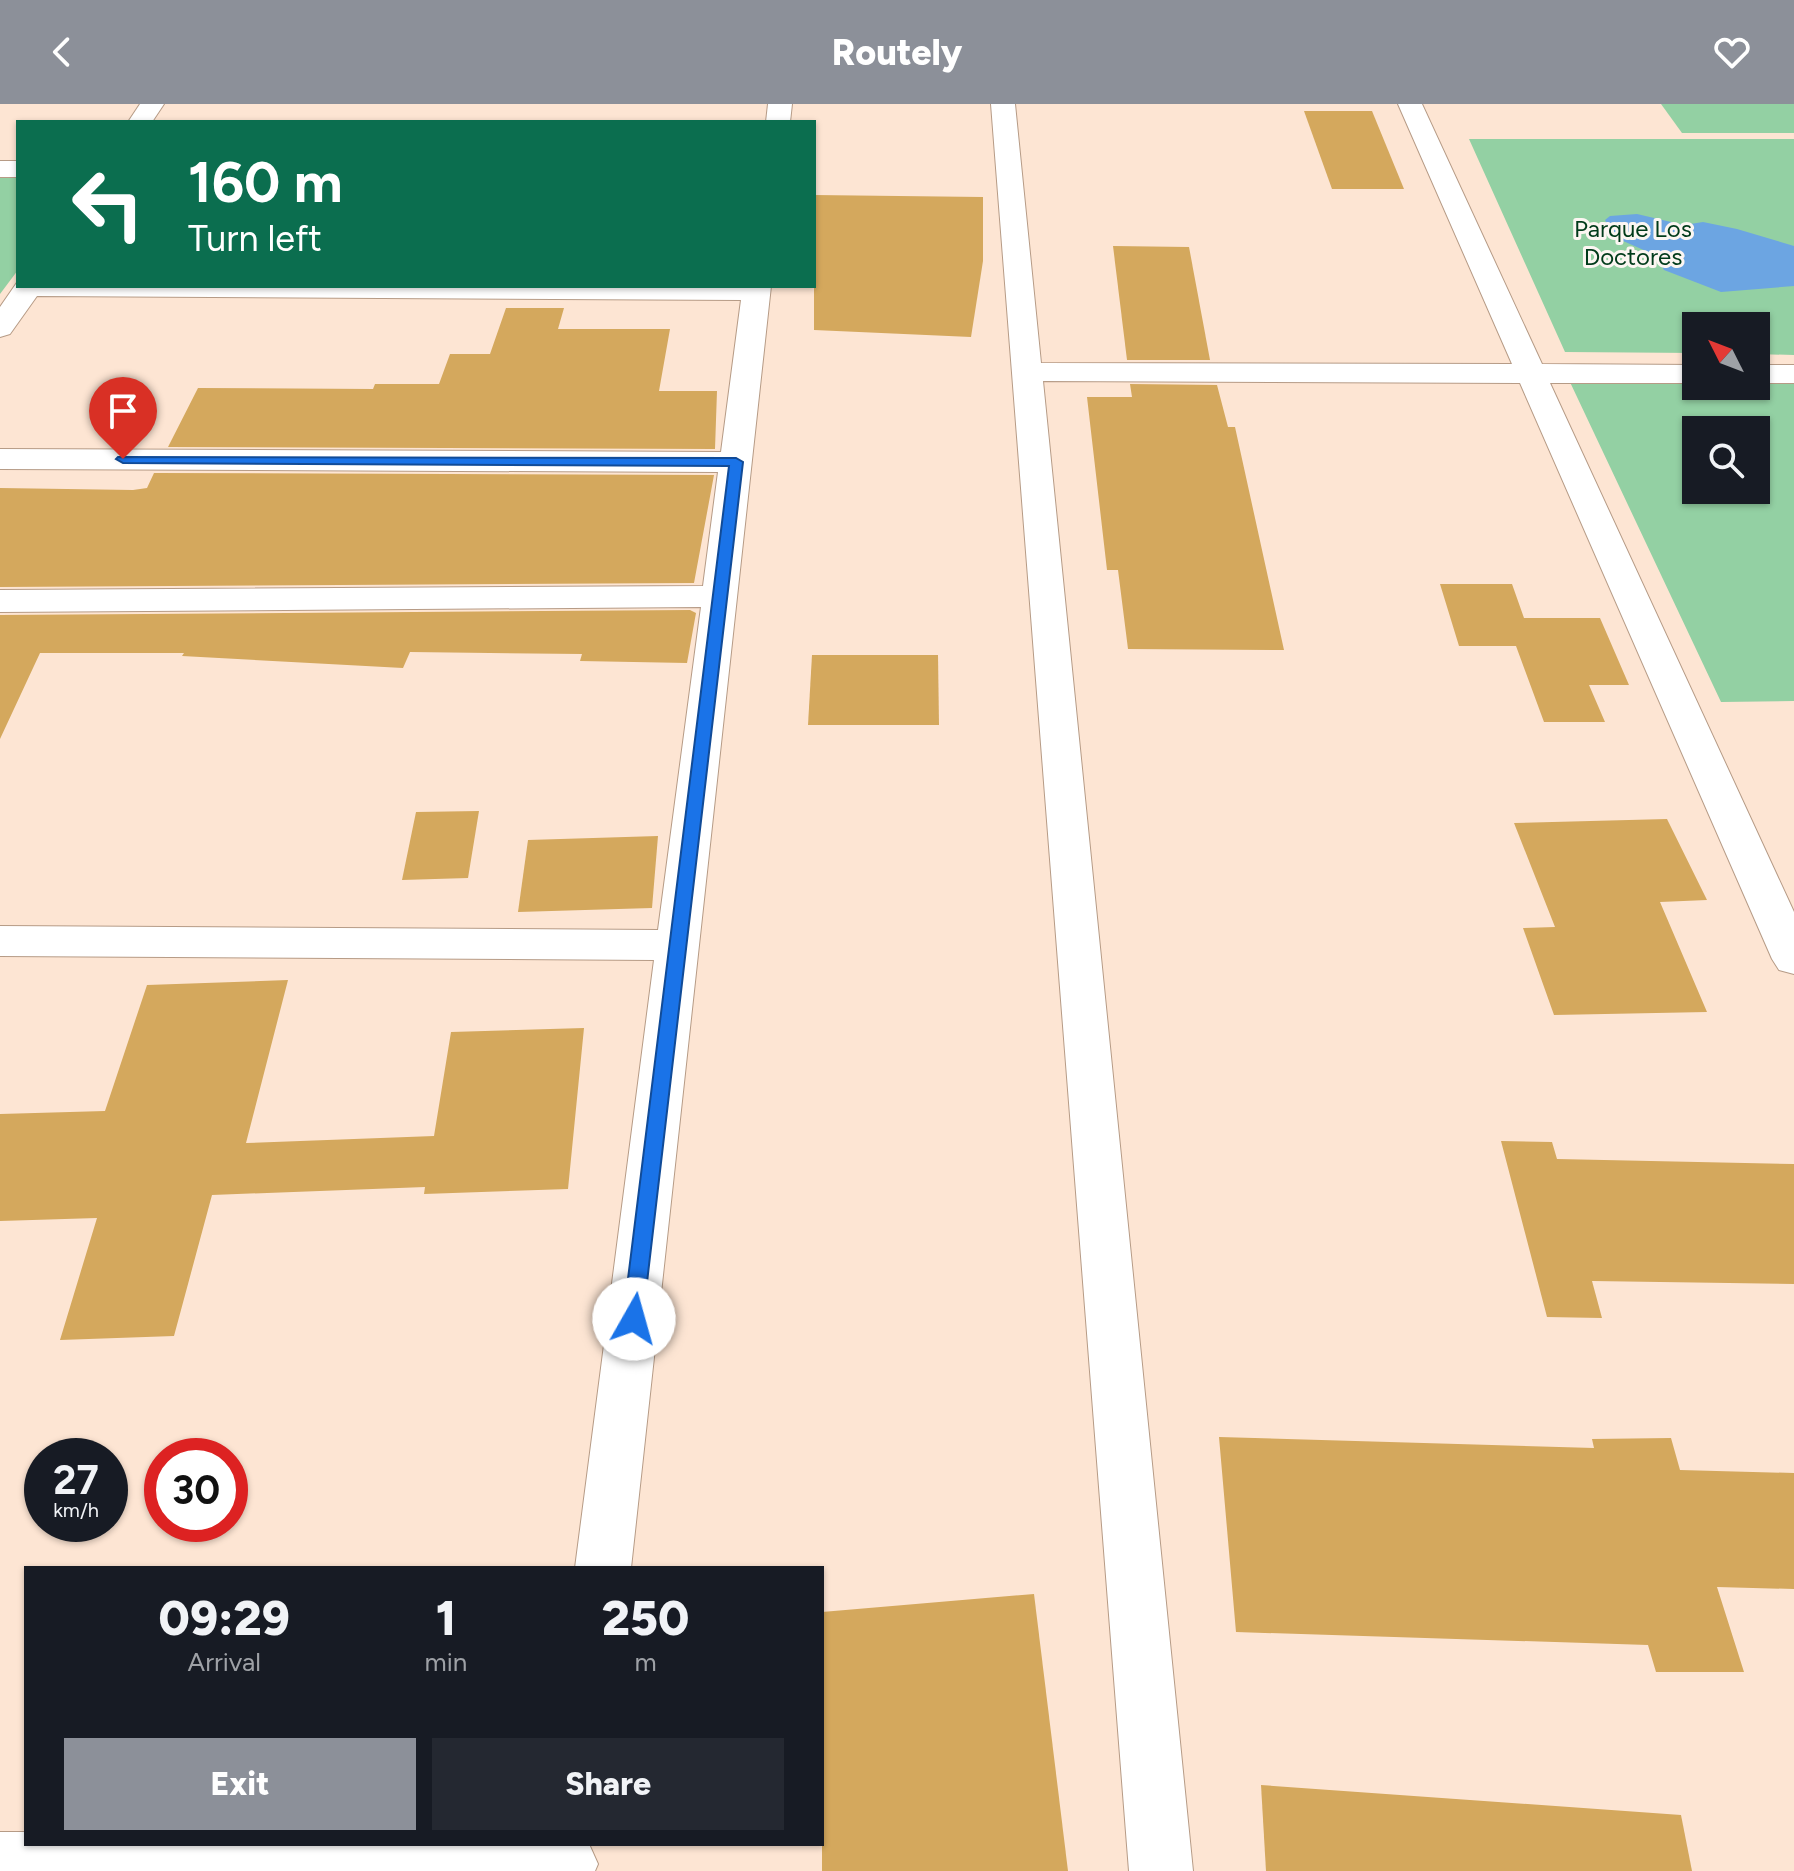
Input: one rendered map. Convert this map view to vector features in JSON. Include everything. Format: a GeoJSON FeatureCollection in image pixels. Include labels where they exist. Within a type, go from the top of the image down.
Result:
{"type":"FeatureCollection","features":[{"type":"Feature","properties":{"kind":"street"},"geometry":{"type":"LineString","coordinates":[[1003,104],[1161,1871]]}},
{"type":"Feature","properties":{"kind":"street"},"geometry":{"type":"LineString","coordinates":[[1410,104],[1528,375],[1794,959]]}},
{"type":"Feature","properties":{"kind":"street"},"geometry":{"type":"LineString","coordinates":[[0,328],[28,288]]}},
{"type":"Feature","properties":{"kind":"street"},"geometry":{"type":"LineString","coordinates":[[514,288],[756,289],[680,945],[603,1566]]}},
{"type":"Feature","properties":{"kind":"street"},"geometry":{"type":"LineString","coordinates":[[1029,372],[1682,374]]}},
{"type":"Feature","properties":{"kind":"street"},"geometry":{"type":"LineString","coordinates":[[1770,374],[1794,374]]}},
{"type":"Feature","properties":{"kind":"street"},"geometry":{"type":"LineString","coordinates":[[0,459],[736,462]]}},
{"type":"Feature","properties":{"kind":"street"},"geometry":{"type":"LineString","coordinates":[[0,601],[720,596]]}},
{"type":"Feature","properties":{"kind":"street"},"geometry":{"type":"LineString","coordinates":[[0,941],[680,945]]}},
{"type":"Feature","properties":{"kind":"street"},"geometry":{"type":"LineString","coordinates":[[0,1864],[567,1860]]}},
{"type":"Feature","properties":{"kind":"green space"},"geometry":{"type":"Polygon","coordinates":[[[1661,104],[1794,104],[1794,133],[1682,133],[1661,104]]]}},
{"type":"Feature","properties":{"kind":"green space","name":"Parque Los Doctores"},"geometry":{"type":"Polygon","coordinates":[[[1469,139],[1794,139],[1794,355],[1770,354],[1770,312],[1682,312],[1682,353],[1565,352],[1469,139]]]}},
{"type":"Feature","properties":{"kind":"green space"},"geometry":{"type":"Polygon","coordinates":[[[0,174],[16,174],[16,273],[0,294],[0,174]]]}},
{"type":"Feature","properties":{"kind":"green space"},"geometry":{"type":"Polygon","coordinates":[[[1569,380],[1682,381],[1682,400],[1770,400],[1770,383],[1794,382],[1794,701],[1721,702],[1569,380]]]}},
{"type":"Feature","properties":{"kind":"water"},"geometry":{"type":"Polygon","coordinates":[[[1637,214],[1684,225],[1703,222],[1794,246],[1794,286],[1721,292],[1664,270],[1655,255],[1614,237],[1605,220],[1610,216],[1637,214]]]}},
{"type":"Feature","properties":{"kind":"building"},"geometry":{"type":"Polygon","coordinates":[[[1304,111],[1372,111],[1404,189],[1332,189],[1304,111]]]}},
{"type":"Feature","properties":{"kind":"building"},"geometry":{"type":"Polygon","coordinates":[[[816,195],[983,197],[983,261],[971,337],[814,330],[816,195]]]}},
{"type":"Feature","properties":{"kind":"building"},"geometry":{"type":"Polygon","coordinates":[[[1113,246],[1189,247],[1210,360],[1127,360],[1113,246]]]}},
{"type":"Feature","properties":{"kind":"building"},"geometry":{"type":"Polygon","coordinates":[[[506,308],[564,308],[558,329],[670,329],[659,391],[717,391],[715,449],[168,447],[198,388],[373,389],[375,384],[439,384],[450,354],[490,354],[506,308]]]}},
{"type":"Feature","properties":{"kind":"building"},"geometry":{"type":"Polygon","coordinates":[[[1130,384],[1217,385],[1228,427],[1235,427],[1284,650],[1128,649],[1118,570],[1107,570],[1087,397],[1132,397],[1130,384]]]}},
{"type":"Feature","properties":{"kind":"building"},"geometry":{"type":"Polygon","coordinates":[[[154,473],[714,475],[694,583],[0,587],[0,488],[133,490],[147,488],[154,473]]]}},
{"type":"Feature","properties":{"kind":"building"},"geometry":{"type":"Polygon","coordinates":[[[1440,584],[1512,584],[1524,618],[1600,618],[1629,685],[1589,685],[1605,722],[1544,722],[1516,646],[1459,646],[1440,584]]]}},
{"type":"Feature","properties":{"kind":"building"},"geometry":{"type":"Polygon","coordinates":[[[690,610],[696,613],[687,663],[580,661],[582,654],[410,652],[403,668],[182,656],[184,653],[40,653],[0,739],[0,615],[690,610]]]}},
{"type":"Feature","properties":{"kind":"building"},"geometry":{"type":"Polygon","coordinates":[[[812,655],[938,655],[939,725],[808,725],[812,655]]]}},
{"type":"Feature","properties":{"kind":"building"},"geometry":{"type":"Polygon","coordinates":[[[479,811],[468,878],[402,880],[416,812],[479,811]]]}},
{"type":"Feature","properties":{"kind":"building"},"geometry":{"type":"Polygon","coordinates":[[[1667,819],[1707,900],[1660,902],[1707,1012],[1554,1015],[1523,928],[1555,927],[1514,823],[1667,819]]]}},
{"type":"Feature","properties":{"kind":"building"},"geometry":{"type":"Polygon","coordinates":[[[658,836],[652,908],[518,912],[528,840],[658,836]]]}},
{"type":"Feature","properties":{"kind":"building"},"geometry":{"type":"Polygon","coordinates":[[[288,980],[246,1143],[434,1136],[451,1032],[584,1028],[568,1189],[424,1194],[425,1187],[212,1195],[174,1336],[60,1340],[97,1218],[0,1221],[0,1114],[105,1111],[147,985],[288,980]]]}},
{"type":"Feature","properties":{"kind":"building"},"geometry":{"type":"Polygon","coordinates":[[[1501,1141],[1552,1142],[1557,1159],[1794,1164],[1794,1284],[1592,1281],[1602,1318],[1547,1317],[1501,1141]]]}},
{"type":"Feature","properties":{"kind":"building"},"geometry":{"type":"Polygon","coordinates":[[[1219,1437],[1594,1448],[1592,1439],[1671,1438],[1680,1470],[1794,1473],[1794,1589],[1717,1587],[1744,1672],[1656,1672],[1648,1645],[1236,1632],[1219,1437]]]}},
{"type":"Feature","properties":{"kind":"building"},"geometry":{"type":"Polygon","coordinates":[[[1034,1594],[1068,1871],[822,1871],[824,1612],[1034,1594]]]}},
{"type":"Feature","properties":{"kind":"building"},"geometry":{"type":"Polygon","coordinates":[[[1261,1785],[1681,1815],[1692,1871],[1266,1871],[1261,1785]]]}},
{"type":"Feature","properties":{"kind":"route"},"geometry":{"type":"LineString","coordinates":[[123,459],[736,462],[634,1319]]}}]}
